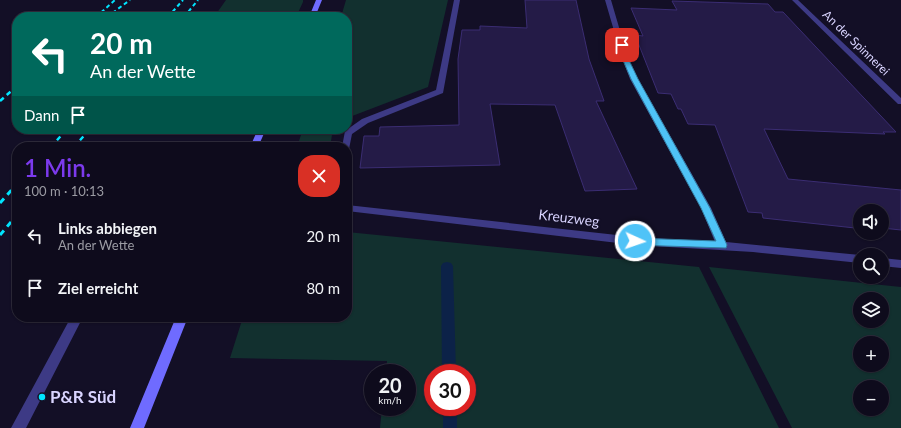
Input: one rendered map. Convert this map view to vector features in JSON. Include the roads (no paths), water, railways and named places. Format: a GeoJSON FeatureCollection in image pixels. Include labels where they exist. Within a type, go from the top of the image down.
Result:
{"type":"FeatureCollection","features":[{"type":"Feature","properties":{"kind":"street"},"geometry":{"type":"LineString","coordinates":[[314,12],[319,0]]}},
{"type":"Feature","properties":{"kind":"street"},"geometry":{"type":"LineString","coordinates":[[352,130],[365,121],[440,91],[457,0]]}},
{"type":"Feature","properties":{"kind":"street"},"geometry":{"type":"LineString","coordinates":[[608,0],[625,58],[634,79],[706,208],[722,245]]}},
{"type":"Feature","properties":{"kind":"street","name":"An der Spinnerei"},"geometry":{"type":"LineString","coordinates":[[795,0],[901,102]]}},
{"type":"Feature","properties":{"kind":"street","name":"Kreuzweg"},"geometry":{"type":"LineString","coordinates":[[352,209],[635,241],[722,245],[853,258]]}},
{"type":"Feature","properties":{"kind":"street"},"geometry":{"type":"LineString","coordinates":[[889,263],[901,264]]}},
{"type":"Feature","properties":{"kind":"street"},"geometry":{"type":"LineString","coordinates":[[18,428],[74,322]]}},
{"type":"Feature","properties":{"kind":"street"},"geometry":{"type":"LineString","coordinates":[[138,428],[180,322]]}},
{"type":"Feature","properties":{"kind":"waterway"},"geometry":{"type":"LineString","coordinates":[[447,266],[449,364]]}},
{"type":"Feature","properties":{"kind":"waterway"},"geometry":{"type":"LineString","coordinates":[[450,416],[450,428]]}},
{"type":"Feature","properties":{"kind":"railway"},"geometry":{"type":"LineString","coordinates":[[102,12],[115,0]]}},
{"type":"Feature","properties":{"kind":"railway"},"geometry":{"type":"LineString","coordinates":[[114,12],[130,0]]}},
{"type":"Feature","properties":{"kind":"railway"},"geometry":{"type":"LineString","coordinates":[[172,12],[183,0]]}},
{"type":"Feature","properties":{"kind":"railway"},"geometry":{"type":"LineString","coordinates":[[188,12],[198,0]]}},
{"type":"Feature","properties":{"kind":"railway"},"geometry":{"type":"LineString","coordinates":[[0,101],[12,90]]}},
{"type":"Feature","properties":{"kind":"railway"},"geometry":{"type":"LineString","coordinates":[[55,142],[63,134]]}},
{"type":"Feature","properties":{"kind":"railway"},"geometry":{"type":"LineString","coordinates":[[78,142],[86,134]]}},
{"type":"Feature","properties":{"kind":"railway"},"geometry":{"type":"LineString","coordinates":[[0,203],[12,190]]}},
{"type":"Feature","properties":{"kind":"railway"},"geometry":{"type":"LineString","coordinates":[[0,235],[12,221]]}},
{"type":"Feature","properties":{"kind":"place","name":"P&R Süd"},"geometry":{"type":"Point","coordinates":[42,397]}}]}
